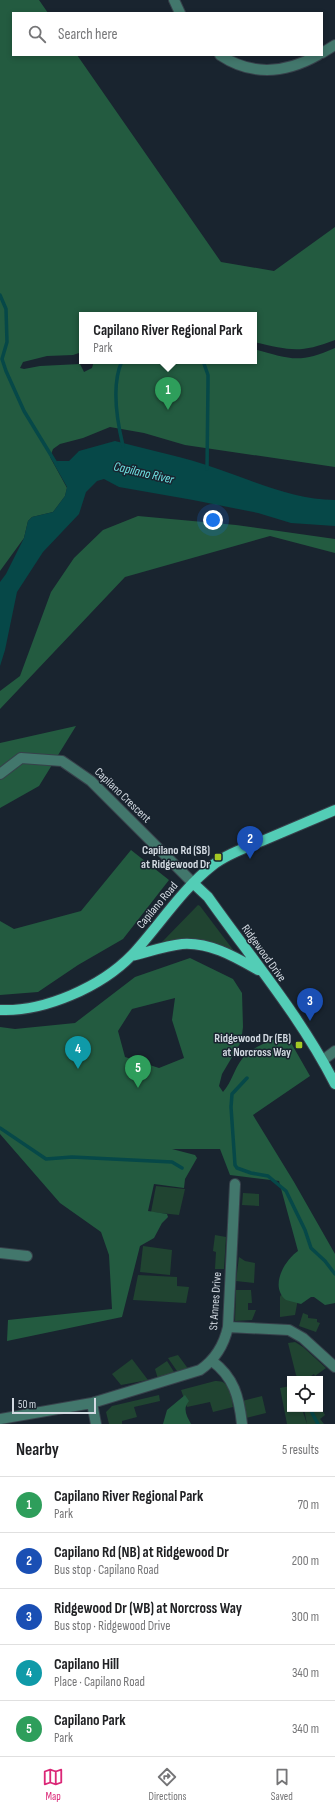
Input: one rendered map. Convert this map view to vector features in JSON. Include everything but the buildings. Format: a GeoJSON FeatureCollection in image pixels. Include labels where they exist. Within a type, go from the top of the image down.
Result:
{"type":"FeatureCollection","features":[{"type":"Feature","properties":{"kind":"main road","name":"Capilano Road"},"geometry":{"type":"LineString","coordinates":[[0,1010],[20,1010],[43,1006],[67,997],[101,978],[131,956],[193,883],[214,864],[224,858],[335,810]]}},
{"type":"Feature","properties":{"kind":"main road","name":"Ridgewood Drive"},"geometry":{"type":"LineString","coordinates":[[193,883],[208,897],[261,972],[288,1007],[323,1060],[335,1084]]}},
{"type":"Feature","properties":{"kind":"main road"},"geometry":{"type":"LineString","coordinates":[[131,956],[173,945],[194,944],[227,953],[261,972]]}},
{"type":"Feature","properties":{"kind":"street"},"geometry":{"type":"LineString","coordinates":[[174,0],[180,12]]}},
{"type":"Feature","properties":{"kind":"street"},"geometry":{"type":"LineString","coordinates":[[323,52],[335,45]]}},
{"type":"Feature","properties":{"kind":"street"},"geometry":{"type":"LineString","coordinates":[[222,56],[251,68],[278,71],[292,68],[316,56]]}},
{"type":"Feature","properties":{"kind":"street","name":"Capilano Crescent"},"geometry":{"type":"LineString","coordinates":[[0,774],[21,758],[62,761],[91,781],[193,883]]}},
{"type":"Feature","properties":{"kind":"street"},"geometry":{"type":"LineString","coordinates":[[323,1060],[335,1051]]}},
{"type":"Feature","properties":{"kind":"street","name":"St Annes Drive"},"geometry":{"type":"LineString","coordinates":[[0,1419],[92,1403],[200,1370],[212,1361],[223,1343],[228,1326],[235,1184]]}},
{"type":"Feature","properties":{"kind":"street"},"geometry":{"type":"LineString","coordinates":[[0,1253],[27,1256]]}},
{"type":"Feature","properties":{"kind":"street"},"geometry":{"type":"LineString","coordinates":[[228,1326],[289,1330],[303,1338],[335,1367]]}},
{"type":"Feature","properties":{"kind":"street"},"geometry":{"type":"LineString","coordinates":[[212,1361],[223,1369],[233,1384],[242,1424]]}},
{"type":"Feature","properties":{"kind":"street"},"geometry":{"type":"LineString","coordinates":[[92,1403],[96,1424]]}},
{"type":"Feature","properties":{"kind":"shaded area"},"geometry":{"type":"Polygon","coordinates":[[[0,0],[39,0],[47,12],[12,12],[12,56],[78,56],[221,262],[274,271],[335,227],[335,340],[303,349],[286,349],[257,343],[257,312],[79,312],[79,353],[73,355],[47,356],[23,362],[20,368],[24,369],[40,366],[80,364],[84,372],[92,368],[93,364],[257,364],[257,350],[286,357],[303,358],[335,348],[335,467],[185,445],[144,433],[110,427],[83,438],[60,444],[53,449],[50,457],[67,488],[65,496],[53,512],[32,517],[28,521],[24,538],[0,571],[0,0]]]}},
{"type":"Feature","properties":{"kind":"shaded area"},"geometry":{"type":"Polygon","coordinates":[[[138,516],[236,525],[335,539],[335,553],[270,536],[125,577],[0,709],[0,691],[20,676],[51,592],[74,558],[103,530],[138,516]]]}},
{"type":"Feature","properties":{"kind":"shaded area"},"geometry":{"type":"Polygon","coordinates":[[[76,726],[39,786],[0,808],[0,743],[76,726]]]}},
{"type":"Feature","properties":{"kind":"shaded area"},"geometry":{"type":"Polygon","coordinates":[[[131,850],[169,880],[123,939],[78,965],[38,992],[0,995],[0,921],[14,929],[81,911],[131,850]]]}},
{"type":"Feature","properties":{"kind":"shaded area"},"geometry":{"type":"Polygon","coordinates":[[[198,905],[237,955],[200,943],[181,941],[162,942],[198,905]]]}},
{"type":"Feature","properties":{"kind":"shaded area"},"geometry":{"type":"Polygon","coordinates":[[[190,958],[233,979],[242,993],[243,1027],[241,1042],[222,1074],[219,1086],[223,1092],[229,1084],[239,1063],[246,1054],[257,1047],[286,1034],[310,1076],[253,1115],[294,1182],[335,1254],[335,1303],[325,1305],[314,1297],[311,1297],[301,1304],[286,1300],[281,1294],[279,1281],[281,1274],[288,1260],[298,1251],[279,1181],[230,1175],[220,1149],[172,1149],[195,1155],[197,1158],[185,1179],[184,1188],[154,1184],[148,1211],[167,1214],[168,1217],[162,1223],[154,1238],[140,1246],[122,1317],[7,1341],[8,1320],[112,1309],[109,1255],[101,1232],[60,1203],[0,1134],[0,1027],[15,1029],[75,1023],[135,977],[190,958]],[[175,998],[132,1009],[118,1031],[125,1057],[159,1068],[184,1058],[172,1020],[175,998]]]}},
{"type":"Feature","properties":{"kind":"shaded area"},"geometry":{"type":"Polygon","coordinates":[[[156,1186],[185,1189],[179,1215],[151,1212],[156,1186]]]}},
{"type":"Feature","properties":{"kind":"shaded area"},"geometry":{"type":"Polygon","coordinates":[[[243,1193],[259,1194],[259,1206],[242,1205],[243,1193]]]}},
{"type":"Feature","properties":{"kind":"shaded area"},"geometry":{"type":"Polygon","coordinates":[[[215,1235],[226,1237],[224,1269],[215,1269],[216,1252],[213,1251],[215,1235]]]}},
{"type":"Feature","properties":{"kind":"shaded area"},"geometry":{"type":"Polygon","coordinates":[[[143,1246],[172,1250],[170,1275],[140,1272],[143,1246]]]}},
{"type":"Feature","properties":{"kind":"shaded area"},"geometry":{"type":"Polygon","coordinates":[[[239,1257],[245,1261],[255,1263],[254,1283],[236,1281],[239,1257]]]}},
{"type":"Feature","properties":{"kind":"shaded area"},"geometry":{"type":"Polygon","coordinates":[[[138,1275],[177,1277],[177,1286],[189,1287],[186,1303],[133,1300],[138,1275]]]}},
{"type":"Feature","properties":{"kind":"shaded area"},"geometry":{"type":"Polygon","coordinates":[[[236,1290],[251,1290],[252,1303],[248,1303],[248,1310],[256,1310],[252,1320],[235,1321],[236,1290]]]}},
{"type":"Feature","properties":{"kind":"shaded area"},"geometry":{"type":"Polygon","coordinates":[[[281,1295],[298,1299],[295,1315],[280,1317],[281,1295]]]}},
{"type":"Feature","properties":{"kind":"shaded area"},"geometry":{"type":"Polygon","coordinates":[[[303,1313],[308,1315],[308,1318],[317,1319],[317,1322],[320,1323],[316,1332],[299,1326],[303,1313]]]}},
{"type":"Feature","properties":{"kind":"shaded area"},"geometry":{"type":"Polygon","coordinates":[[[295,1342],[303,1347],[326,1368],[315,1376],[314,1374],[311,1376],[297,1376],[288,1343],[295,1342]]]}},
{"type":"Feature","properties":{"kind":"shaded area"},"geometry":{"type":"Polygon","coordinates":[[[178,1355],[189,1370],[179,1374],[168,1358],[178,1355]]]}},
{"type":"Feature","properties":{"kind":"shaded area"},"geometry":{"type":"Polygon","coordinates":[[[132,1359],[148,1380],[121,1385],[112,1374],[132,1359]]]}},
{"type":"Feature","properties":{"kind":"shaded area"},"geometry":{"type":"Polygon","coordinates":[[[167,1361],[176,1375],[158,1379],[155,1369],[167,1361]]]}},
{"type":"Feature","properties":{"kind":"shaded area"},"geometry":{"type":"Polygon","coordinates":[[[220,1381],[227,1385],[231,1393],[233,1407],[213,1412],[210,1402],[187,1407],[181,1390],[220,1381]]]}},
{"type":"Feature","properties":{"kind":"shaded area"},"geometry":{"type":"Polygon","coordinates":[[[287,1387],[287,1412],[303,1412],[307,1424],[287,1424],[280,1388],[287,1387]]]}},
{"type":"Feature","properties":{"kind":"shaded area"},"geometry":{"type":"Polygon","coordinates":[[[159,1395],[160,1401],[134,1407],[137,1417],[122,1421],[122,1424],[109,1424],[106,1412],[112,1406],[159,1395]]]}},
{"type":"Feature","properties":{"kind":"shaded area"},"geometry":{"type":"Polygon","coordinates":[[[185,1395],[189,1401],[186,1410],[191,1424],[163,1424],[167,1410],[185,1395]]]}},
{"type":"Feature","properties":{"kind":"shaded area"},"geometry":{"type":"Polygon","coordinates":[[[262,1396],[266,1413],[246,1418],[242,1401],[262,1396]]]}},
{"type":"Feature","properties":{"kind":"shaded area"},"geometry":{"type":"Polygon","coordinates":[[[305,1412],[323,1412],[325,1415],[320,1419],[324,1424],[307,1424],[305,1412]]]}},
{"type":"Feature","properties":{"kind":"water","name":"Capilano River"},"geometry":{"type":"Polygon","coordinates":[[[115,441],[193,461],[290,494],[335,500],[335,526],[291,523],[258,513],[119,487],[104,479],[97,481],[86,492],[79,514],[43,552],[17,592],[5,650],[0,666],[0,582],[6,574],[24,538],[28,521],[32,517],[53,512],[65,496],[67,487],[54,464],[57,461],[69,461],[79,451],[115,441]]]}},
{"type":"Feature","properties":{"kind":"waterway"},"geometry":{"type":"LineString","coordinates":[[0,295],[6,309],[7,342],[2,359],[6,371],[24,411],[57,465]]}},
{"type":"Feature","properties":{"kind":"waterway"},"geometry":{"type":"LineString","coordinates":[[121,364],[117,381],[116,403],[123,446]]}},
{"type":"Feature","properties":{"kind":"waterway"},"geometry":{"type":"LineString","coordinates":[[204,364],[208,375],[207,469]]}},
{"type":"Feature","properties":{"kind":"waterway"},"geometry":{"type":"LineString","coordinates":[[247,1078],[232,1094],[231,1107],[235,1165],[237,1168],[251,1173],[268,1176],[286,1191],[305,1230],[311,1248],[325,1261],[335,1274]]}},
{"type":"Feature","properties":{"kind":"waterway"},"geometry":{"type":"LineString","coordinates":[[0,1128],[46,1159],[72,1157],[172,1162],[182,1168]]}},
{"type":"Feature","properties":{"kind":"waterway"},"geometry":{"type":"LineString","coordinates":[[312,1412],[318,1424]]}},
{"type":"Feature","properties":{"kind":"place","name":"Capilano River Regional Park"},"geometry":{"type":"Point","coordinates":[168,410]}},
{"type":"Feature","properties":{"kind":"place","name":"Capilano Rd (SB) at Ridgewood Dr"},"geometry":{"type":"Point","coordinates":[218,857]}},
{"type":"Feature","properties":{"kind":"place","name":"Capilano Rd (NB) at Ridgewood Dr"},"geometry":{"type":"Point","coordinates":[250,859]}},
{"type":"Feature","properties":{"kind":"place","name":"Ridgewood Dr (WB) at Norcross Way"},"geometry":{"type":"Point","coordinates":[310,1021]}},
{"type":"Feature","properties":{"kind":"place","name":"Ridgewood Dr (EB) at Norcross Way"},"geometry":{"type":"Point","coordinates":[299,1045]}},
{"type":"Feature","properties":{"kind":"place","name":"Capilano Hill"},"geometry":{"type":"Point","coordinates":[78,1069]}},
{"type":"Feature","properties":{"kind":"place","name":"Capilano Park"},"geometry":{"type":"Point","coordinates":[138,1088]}}]}
